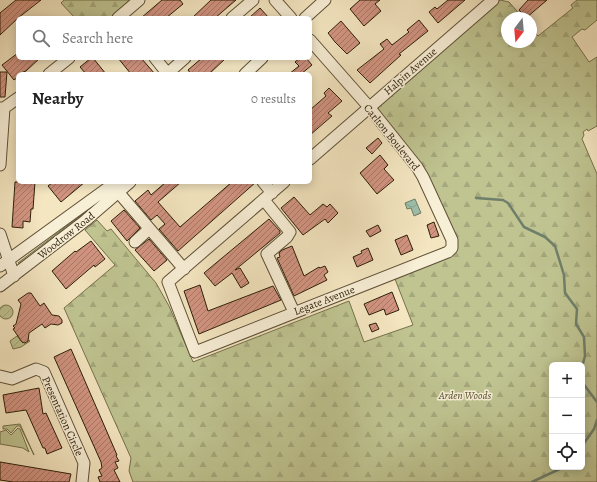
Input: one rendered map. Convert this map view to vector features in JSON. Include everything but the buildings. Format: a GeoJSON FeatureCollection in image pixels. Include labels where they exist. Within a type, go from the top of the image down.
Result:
{"type":"FeatureCollection","features":[{"type":"Feature","properties":{"kind":"street"},"geometry":{"type":"LineString","coordinates":[[121,16],[138,0]]}},
{"type":"Feature","properties":{"kind":"street"},"geometry":{"type":"LineString","coordinates":[[234,16],[253,0]]}},
{"type":"Feature","properties":{"kind":"street"},"geometry":{"type":"LineString","coordinates":[[275,0],[289,16]]}},
{"type":"Feature","properties":{"kind":"street"},"geometry":{"type":"LineString","coordinates":[[307,16],[325,0]]}},
{"type":"Feature","properties":{"kind":"street","name":"Halpin Avenue"},"geometry":{"type":"LineString","coordinates":[[312,157],[493,0]]}},
{"type":"Feature","properties":{"kind":"street","name":"Carlton Boulevard"},"geometry":{"type":"LineString","coordinates":[[312,42],[369,107],[423,177],[452,240],[452,248]]}},
{"type":"Feature","properties":{"kind":"street"},"geometry":{"type":"LineString","coordinates":[[54,72],[67,60]]}},
{"type":"Feature","properties":{"kind":"street"},"geometry":{"type":"LineString","coordinates":[[156,60],[166,72]]}},
{"type":"Feature","properties":{"kind":"street"},"geometry":{"type":"LineString","coordinates":[[169,72],[183,60]]}},
{"type":"Feature","properties":{"kind":"street"},"geometry":{"type":"LineString","coordinates":[[247,72],[260,60]]}},
{"type":"Feature","properties":{"kind":"street"},"geometry":{"type":"LineString","coordinates":[[0,165],[2,108],[16,99]]}},
{"type":"Feature","properties":{"kind":"street"},"geometry":{"type":"LineString","coordinates":[[264,184],[268,196],[290,232],[287,237],[267,254],[294,312]]}},
{"type":"Feature","properties":{"kind":"street"},"geometry":{"type":"LineString","coordinates":[[118,187],[149,229],[184,269],[282,184]]}},
{"type":"Feature","properties":{"kind":"street","name":"Woodrow Road"},"geometry":{"type":"LineString","coordinates":[[4,263],[118,187]]}},
{"type":"Feature","properties":{"kind":"street","name":"Woodrow Road"},"geometry":{"type":"LineString","coordinates":[[0,286],[14,276],[118,187]]}},
{"type":"Feature","properties":{"kind":"street"},"geometry":{"type":"LineString","coordinates":[[135,242],[149,229]]}},
{"type":"Feature","properties":{"kind":"street"},"geometry":{"type":"LineString","coordinates":[[0,234],[4,263],[14,276]]}},
{"type":"Feature","properties":{"kind":"street","name":"Legate Avenue"},"geometry":{"type":"LineString","coordinates":[[184,269],[168,282],[195,352],[448,252],[452,248]]}},
{"type":"Feature","properties":{"kind":"street","name":"Presentation Circle"},"geometry":{"type":"LineString","coordinates":[[0,376],[12,378],[36,369],[44,372],[84,463],[82,482]]}},
{"type":"Feature","properties":{"kind":"green space"},"geometry":{"type":"Polygon","coordinates":[[[64,0],[131,0],[112,16],[73,16],[61,3],[64,0]]]}},
{"type":"Feature","properties":{"kind":"green space","name":"Arden Woods"},"geometry":{"type":"Polygon","coordinates":[[[500,0],[509,2],[518,12],[501,12],[501,48],[537,48],[537,35],[538,36],[573,8],[571,5],[577,0],[597,0],[597,20],[585,30],[582,29],[572,37],[589,62],[597,57],[597,126],[583,132],[584,135],[582,139],[597,174],[597,482],[133,482],[129,471],[131,458],[64,308],[115,265],[85,230],[97,220],[107,231],[111,229],[156,283],[169,306],[193,362],[349,301],[364,342],[413,325],[395,279],[449,257],[455,241],[377,111],[380,103],[500,0]]]}},
{"type":"Feature","properties":{"kind":"green space"},"geometry":{"type":"Polygon","coordinates":[[[101,200],[48,244],[18,263],[101,200]]]}},
{"type":"Feature","properties":{"kind":"green space"},"geometry":{"type":"Polygon","coordinates":[[[6,305],[11,307],[13,312],[11,317],[6,319],[1,317],[-1,312],[1,307],[6,305]]]}},
{"type":"Feature","properties":{"kind":"green space"},"geometry":{"type":"Polygon","coordinates":[[[17,336],[22,342],[25,343],[28,340],[30,341],[21,347],[13,349],[10,341],[17,336]]]}},
{"type":"Feature","properties":{"kind":"green space"},"geometry":{"type":"Polygon","coordinates":[[[20,424],[34,455],[20,426],[17,426],[11,433],[7,429],[3,429],[3,426],[20,424]]]}},
{"type":"Feature","properties":{"kind":"green space"},"geometry":{"type":"Polygon","coordinates":[[[18,428],[20,429],[29,452],[23,448],[0,444],[0,432],[6,430],[11,435],[18,428]]]}},
{"type":"Feature","properties":{"kind":"water"},"geometry":{"type":"Polygon","coordinates":[[[415,199],[421,213],[414,216],[411,208],[407,209],[405,203],[415,199]]]}},
{"type":"Feature","properties":{"kind":"waterway"},"geometry":{"type":"LineString","coordinates":[[476,198],[503,200],[508,203],[524,227],[545,237],[555,246],[564,275],[565,293],[577,309],[576,324],[584,337],[585,356],[583,362]]}},
{"type":"Feature","properties":{"kind":"waterway"},"geometry":{"type":"LineString","coordinates":[[585,386],[597,402]]}},
{"type":"Feature","properties":{"kind":"waterway"},"geometry":{"type":"LineString","coordinates":[[585,442],[594,429],[597,420]]}},
{"type":"Feature","properties":{"kind":"waterway"},"geometry":{"type":"LineString","coordinates":[[532,482],[558,470]]}}]}
